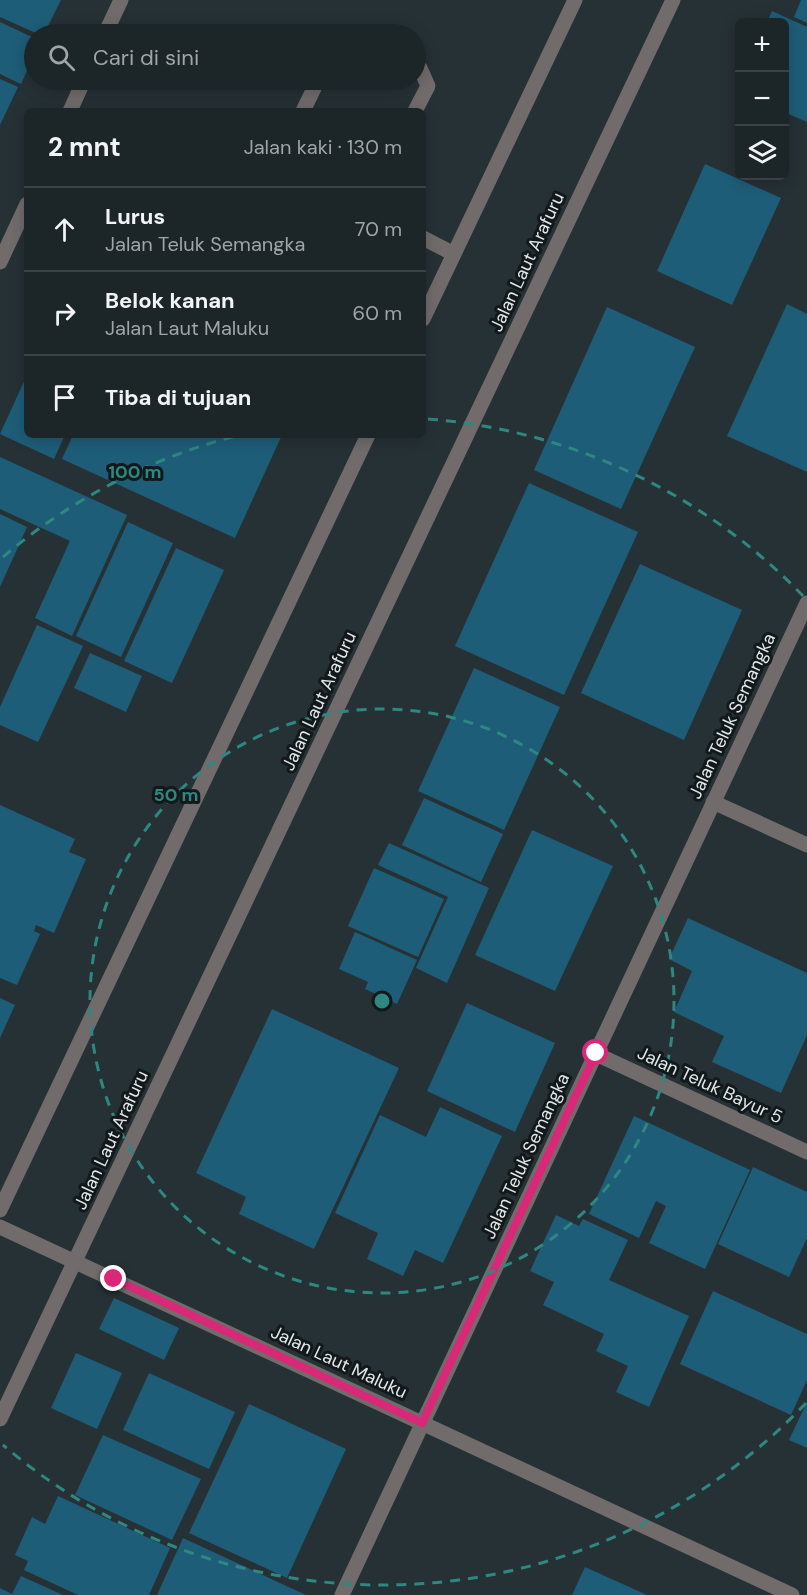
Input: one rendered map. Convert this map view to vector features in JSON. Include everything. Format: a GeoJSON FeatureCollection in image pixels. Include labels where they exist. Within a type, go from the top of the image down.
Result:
{"type":"FeatureCollection","features":[{"type":"Feature","properties":{"kind":"street"},"geometry":{"type":"LineString","coordinates":[[110,24],[121,0]]}},
{"type":"Feature","properties":{"kind":"street"},"geometry":{"type":"LineString","coordinates":[[426,313],[575,0]]}},
{"type":"Feature","properties":{"kind":"street","name":"Jalan Laut Arafuru"},"geometry":{"type":"LineString","coordinates":[[0,1419],[673,0]]}},
{"type":"Feature","properties":{"kind":"street"},"geometry":{"type":"LineString","coordinates":[[417,108],[428,86],[426,82]]}},
{"type":"Feature","properties":{"kind":"street"},"geometry":{"type":"LineString","coordinates":[[71,108],[79,90]]}},
{"type":"Feature","properties":{"kind":"street"},"geometry":{"type":"LineString","coordinates":[[304,108],[313,90]]}},
{"type":"Feature","properties":{"kind":"street"},"geometry":{"type":"LineString","coordinates":[[0,262],[24,210]]}},
{"type":"Feature","properties":{"kind":"street"},"geometry":{"type":"LineString","coordinates":[[426,240],[454,254]]}},
{"type":"Feature","properties":{"kind":"street"},"geometry":{"type":"LineString","coordinates":[[0,1210],[367,438]]}},
{"type":"Feature","properties":{"kind":"street","name":"Jalan Teluk Semangka"},"geometry":{"type":"LineString","coordinates":[[342,1595],[807,603]]}},
{"type":"Feature","properties":{"kind":"street"},"geometry":{"type":"LineString","coordinates":[[713,802],[807,845]]}},
{"type":"Feature","properties":{"kind":"street","name":"Jalan Teluk Bayur 5"},"geometry":{"type":"LineString","coordinates":[[596,1053],[807,1152]]}},
{"type":"Feature","properties":{"kind":"street","name":"Jalan Laut Maluku"},"geometry":{"type":"LineString","coordinates":[[0,1227],[76,1260],[792,1595]]}},
{"type":"Feature","properties":{"kind":"building"},"geometry":{"type":"Polygon","coordinates":[[[0,0],[61,0],[49,24],[24,24],[24,28],[0,17],[0,0]]]}},
{"type":"Feature","properties":{"kind":"building"},"geometry":{"type":"Polygon","coordinates":[[[801,0],[807,0],[807,23],[794,17],[801,0]]]}},
{"type":"Feature","properties":{"kind":"building"},"geometry":{"type":"Polygon","coordinates":[[[772,11],[787,18],[769,18],[772,11]]]}},
{"type":"Feature","properties":{"kind":"building"},"geometry":{"type":"Polygon","coordinates":[[[789,19],[807,27],[807,122],[789,114],[789,19]]]}},
{"type":"Feature","properties":{"kind":"building"},"geometry":{"type":"Polygon","coordinates":[[[0,22],[24,33],[24,77],[21,84],[0,74],[0,22]]]}},
{"type":"Feature","properties":{"kind":"building"},"geometry":{"type":"Polygon","coordinates":[[[0,79],[18,87],[0,125],[0,79]]]}},
{"type":"Feature","properties":{"kind":"building"},"geometry":{"type":"Polygon","coordinates":[[[705,164],[735,177],[735,180],[741,180],[781,198],[732,305],[657,271],[705,164]]]}},
{"type":"Feature","properties":{"kind":"building"},"geometry":{"type":"Polygon","coordinates":[[[787,304],[807,314],[807,472],[727,436],[787,304]]]}},
{"type":"Feature","properties":{"kind":"building"},"geometry":{"type":"Polygon","coordinates":[[[607,307],[695,347],[621,509],[534,470],[607,307]]]}},
{"type":"Feature","properties":{"kind":"building"},"geometry":{"type":"Polygon","coordinates":[[[24,382],[24,438],[64,438],[54,459],[0,434],[24,382]]]}},
{"type":"Feature","properties":{"kind":"building"},"geometry":{"type":"Polygon","coordinates":[[[72,438],[281,438],[235,538],[62,459],[72,438]]]}},
{"type":"Feature","properties":{"kind":"building"},"geometry":{"type":"Polygon","coordinates":[[[0,457],[127,515],[72,636],[35,618],[70,541],[0,509],[0,457]]]}},
{"type":"Feature","properties":{"kind":"building"},"geometry":{"type":"Polygon","coordinates":[[[529,483],[638,532],[564,695],[455,646],[529,483]]]}},
{"type":"Feature","properties":{"kind":"building"},"geometry":{"type":"Polygon","coordinates":[[[0,514],[27,527],[0,587],[0,514]]]}},
{"type":"Feature","properties":{"kind":"building"},"geometry":{"type":"Polygon","coordinates":[[[128,522],[173,543],[121,657],[76,636],[128,522]]]}},
{"type":"Feature","properties":{"kind":"building"},"geometry":{"type":"Polygon","coordinates":[[[176,548],[224,570],[172,683],[124,661],[176,548]]]}},
{"type":"Feature","properties":{"kind":"building"},"geometry":{"type":"Polygon","coordinates":[[[640,564],[742,610],[684,740],[581,693],[640,564]]]}},
{"type":"Feature","properties":{"kind":"building"},"geometry":{"type":"Polygon","coordinates":[[[37,625],[83,646],[38,742],[0,725],[0,707],[37,625]]]}},
{"type":"Feature","properties":{"kind":"building"},"geometry":{"type":"Polygon","coordinates":[[[90,653],[142,676],[126,712],[74,688],[90,653]]]}},
{"type":"Feature","properties":{"kind":"building"},"geometry":{"type":"Polygon","coordinates":[[[474,668],[560,707],[504,830],[418,791],[474,668]]]}},
{"type":"Feature","properties":{"kind":"building"},"geometry":{"type":"Polygon","coordinates":[[[424,798],[503,834],[481,882],[402,845],[424,798]]]}},
{"type":"Feature","properties":{"kind":"building"},"geometry":{"type":"Polygon","coordinates":[[[0,805],[75,839],[69,852],[86,859],[54,933],[36,925],[34,931],[40,934],[17,985],[0,978],[0,805]]]}},
{"type":"Feature","properties":{"kind":"building"},"geometry":{"type":"Polygon","coordinates":[[[532,830],[613,866],[555,991],[475,955],[532,830]]]}},
{"type":"Feature","properties":{"kind":"building"},"geometry":{"type":"Polygon","coordinates":[[[389,843],[489,888],[447,983],[416,968],[448,897],[378,865],[389,843]]]}},
{"type":"Feature","properties":{"kind":"building"},"geometry":{"type":"Polygon","coordinates":[[[374,868],[444,899],[418,957],[348,926],[374,868]]]}},
{"type":"Feature","properties":{"kind":"building"},"geometry":{"type":"Polygon","coordinates":[[[688,918],[807,973],[807,1035],[781,1093],[712,1062],[724,1036],[674,1012],[692,971],[669,959],[688,918]]]}},
{"type":"Feature","properties":{"kind":"building"},"geometry":{"type":"Polygon","coordinates":[[[355,932],[417,960],[397,1004],[365,989],[368,982],[339,969],[355,932]]]}},
{"type":"Feature","properties":{"kind":"building"},"geometry":{"type":"Polygon","coordinates":[[[0,998],[15,1005],[0,1038],[0,998]]]}},
{"type":"Feature","properties":{"kind":"building"},"geometry":{"type":"Polygon","coordinates":[[[467,1003],[555,1043],[515,1132],[427,1091],[467,1003]]]}},
{"type":"Feature","properties":{"kind":"building"},"geometry":{"type":"Polygon","coordinates":[[[272,1009],[399,1068],[314,1249],[239,1214],[246,1197],[196,1173],[272,1009]]]}},
{"type":"Feature","properties":{"kind":"building"},"geometry":{"type":"Polygon","coordinates":[[[440,1107],[502,1136],[443,1263],[415,1250],[403,1276],[367,1259],[378,1233],[335,1213],[380,1115],[426,1137],[440,1107]]]}},
{"type":"Feature","properties":{"kind":"building"},"geometry":{"type":"Polygon","coordinates":[[[634,1116],[750,1170],[705,1269],[649,1243],[666,1206],[656,1201],[639,1238],[589,1214],[634,1116]]]}},
{"type":"Feature","properties":{"kind":"building"},"geometry":{"type":"Polygon","coordinates":[[[753,1167],[807,1192],[807,1238],[789,1277],[718,1244],[753,1167]]]}},
{"type":"Feature","properties":{"kind":"building"},"geometry":{"type":"Polygon","coordinates":[[[556,1215],[579,1226],[583,1219],[628,1240],[609,1280],[689,1316],[649,1407],[616,1392],[628,1366],[596,1351],[604,1334],[543,1305],[554,1282],[530,1271],[556,1215]]]}},
{"type":"Feature","properties":{"kind":"building"},"geometry":{"type":"Polygon","coordinates":[[[713,1291],[807,1334],[807,1380],[791,1415],[680,1364],[713,1291]]]}},
{"type":"Feature","properties":{"kind":"building"},"geometry":{"type":"Polygon","coordinates":[[[114,1298],[179,1328],[164,1360],[99,1329],[114,1298]]]}},
{"type":"Feature","properties":{"kind":"building"},"geometry":{"type":"Polygon","coordinates":[[[76,1353],[122,1373],[97,1429],[51,1408],[76,1353]]]}},
{"type":"Feature","properties":{"kind":"building"},"geometry":{"type":"Polygon","coordinates":[[[149,1373],[235,1412],[209,1469],[123,1430],[149,1373]]]}},
{"type":"Feature","properties":{"kind":"building"},"geometry":{"type":"Polygon","coordinates":[[[807,1402],[807,1448],[789,1440],[807,1402]]]}},
{"type":"Feature","properties":{"kind":"building"},"geometry":{"type":"Polygon","coordinates":[[[249,1404],[346,1449],[287,1578],[189,1533],[249,1404]]]}},
{"type":"Feature","properties":{"kind":"building"},"geometry":{"type":"Polygon","coordinates":[[[103,1435],[201,1479],[172,1540],[75,1495],[103,1435]]]}},
{"type":"Feature","properties":{"kind":"building"},"geometry":{"type":"Polygon","coordinates":[[[58,1496],[170,1548],[149,1595],[78,1595],[24,1570],[28,1561],[15,1555],[32,1517],[45,1524],[58,1496]]]}},
{"type":"Feature","properties":{"kind":"building"},"geometry":{"type":"Polygon","coordinates":[[[183,1538],[306,1595],[157,1595],[183,1538]]]}},
{"type":"Feature","properties":{"kind":"building"},"geometry":{"type":"Polygon","coordinates":[[[585,1567],[647,1595],[572,1595],[585,1567]]]}},
{"type":"Feature","properties":{"kind":"building"},"geometry":{"type":"Polygon","coordinates":[[[21,1576],[63,1595],[0,1595],[0,1588],[12,1594],[21,1576]]]}},
{"type":"Feature","properties":{"kind":"route"},"geometry":{"type":"LineString","coordinates":[[114,1279],[422,1423],[596,1053]]}}]}
